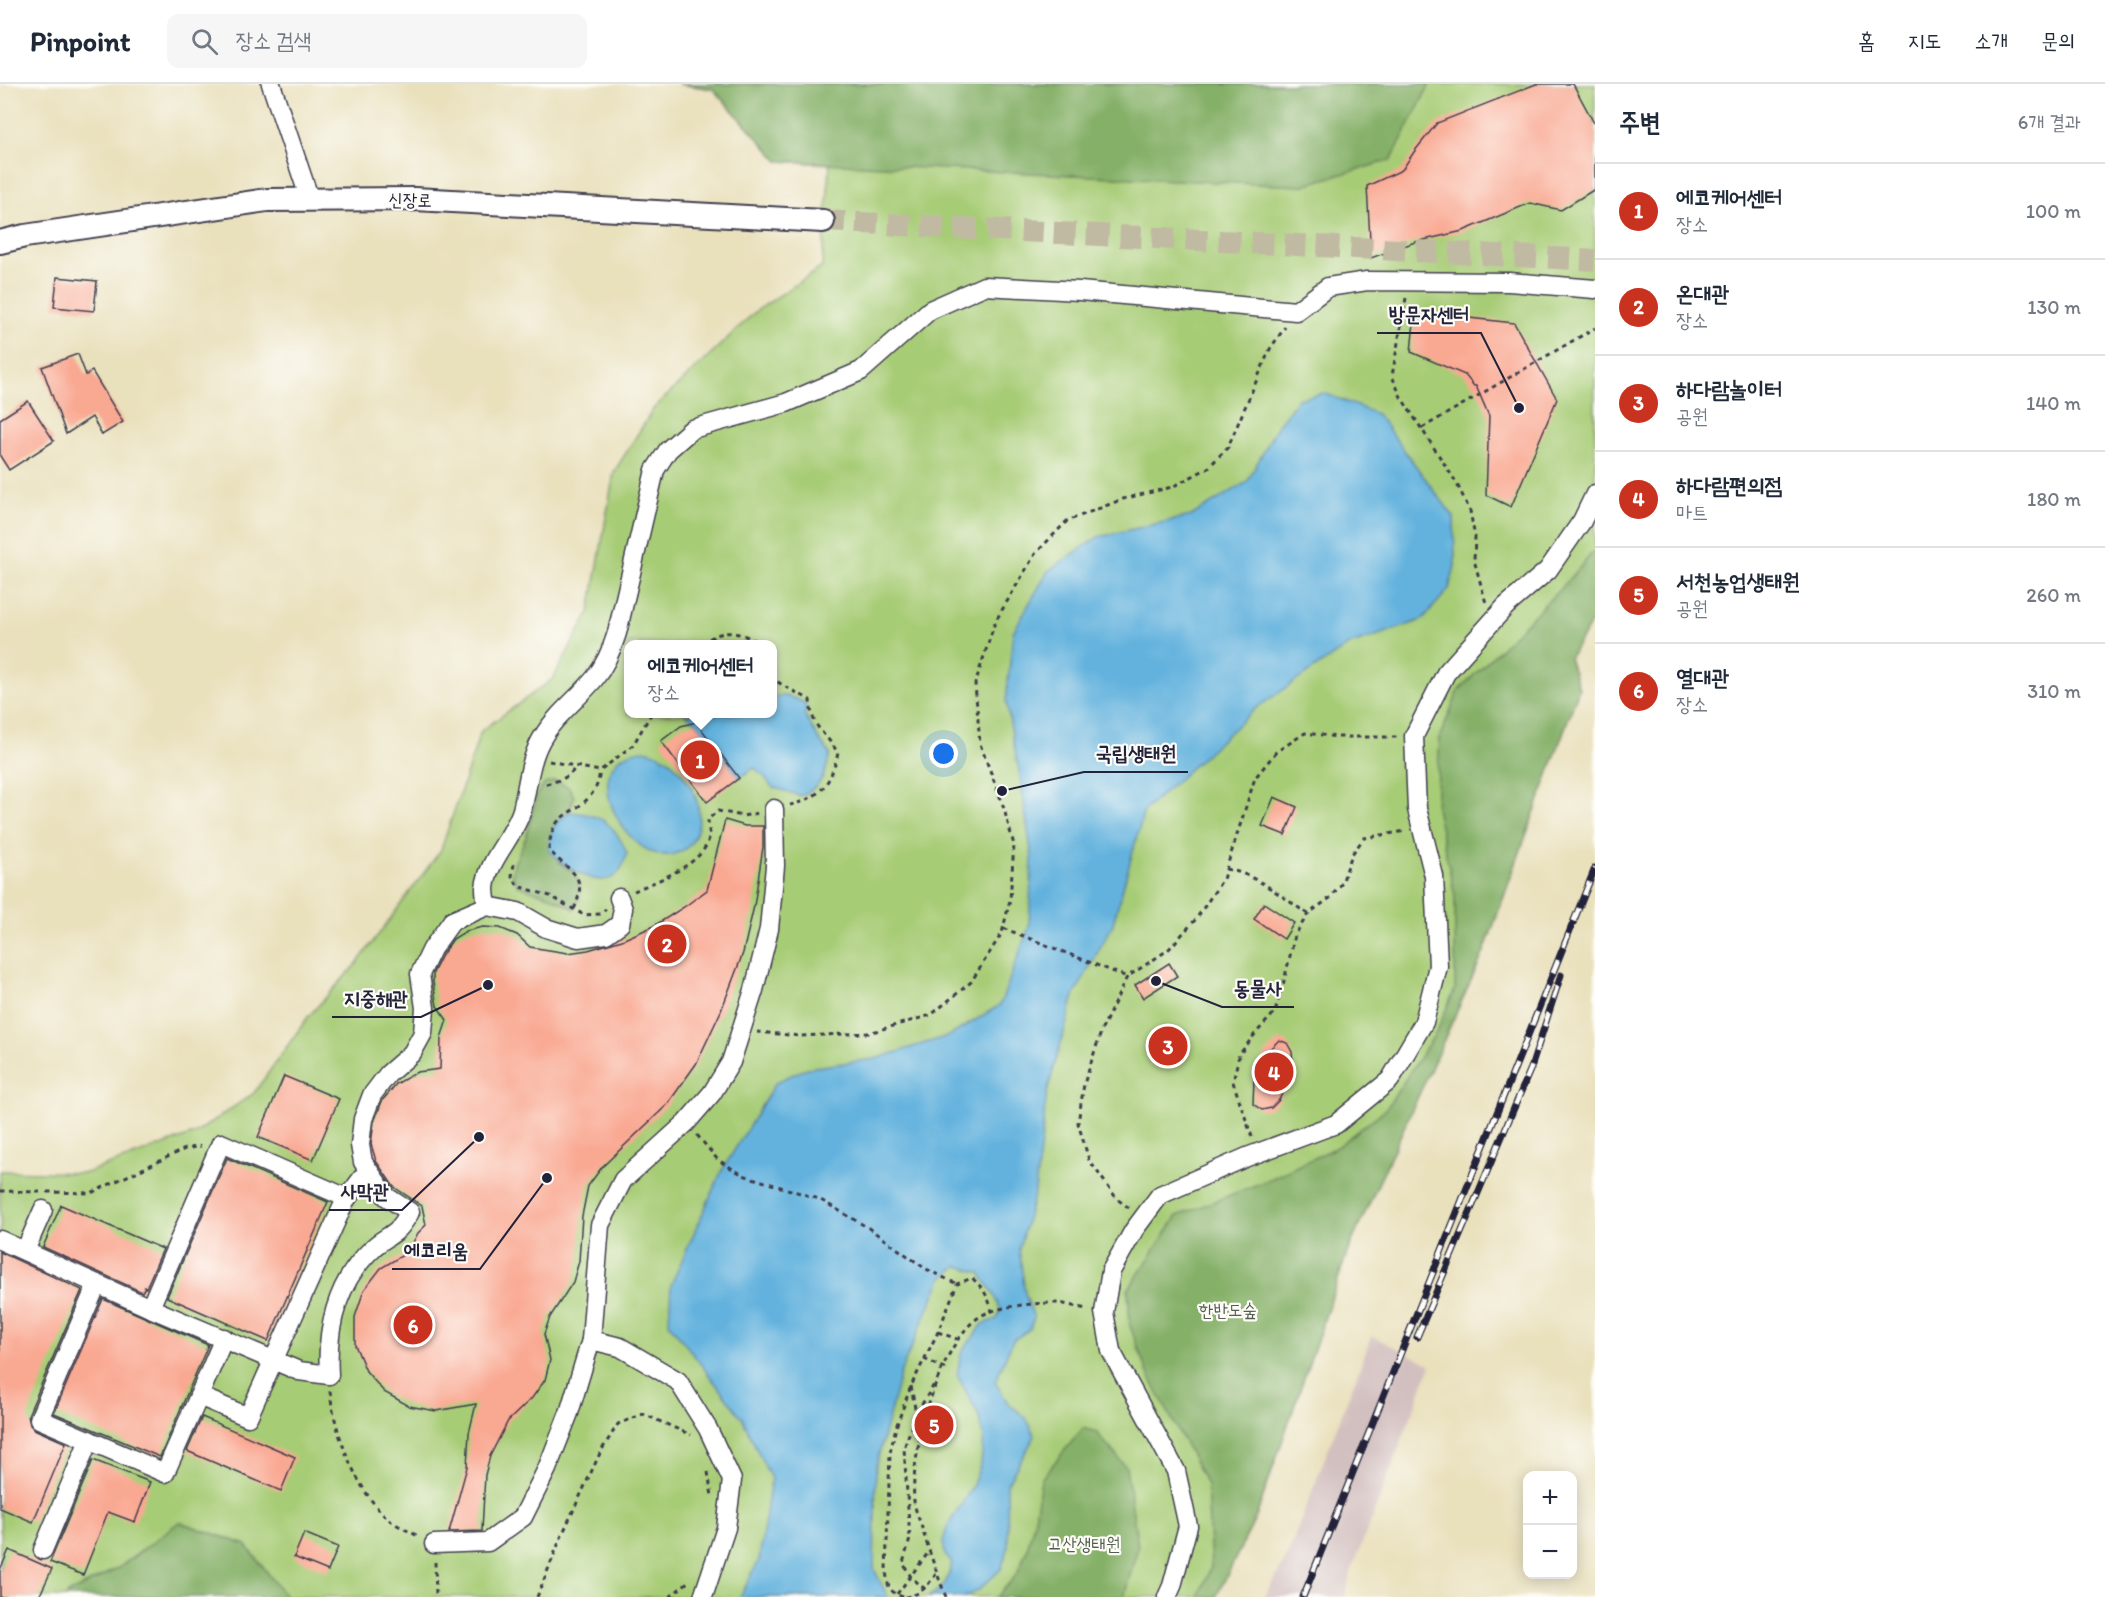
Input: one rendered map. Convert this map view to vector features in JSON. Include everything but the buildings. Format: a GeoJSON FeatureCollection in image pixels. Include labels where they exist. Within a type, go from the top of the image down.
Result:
{"type":"FeatureCollection","features":[{"type":"Feature","properties":{"kind":"street"},"geometry":{"type":"LineString","coordinates":[[271,84],[310,200]]}},
{"type":"Feature","properties":{"kind":"street","name":"신장로"},"geometry":{"type":"LineString","coordinates":[[0,242],[25,236],[267,200],[415,199],[823,221]]}},
{"type":"Feature","properties":{"kind":"street"},"geometry":{"type":"LineString","coordinates":[[487,906],[485,888],[491,868],[509,840],[521,811],[533,758],[541,740],[553,722],[595,677],[610,654],[617,633],[639,530],[655,470],[668,450],[692,429],[786,403],[861,371],[930,310],[984,286],[1080,291],[1296,311],[1329,287],[1367,281],[1509,282],[1595,289]]}},
{"type":"Feature","properties":{"kind":"street"},"geometry":{"type":"LineString","coordinates":[[1167,1597],[1188,1526],[1176,1471],[1111,1351],[1104,1312],[1111,1270],[1134,1230],[1160,1195],[1258,1153],[1336,1124],[1390,1080],[1425,1022],[1438,966],[1434,876],[1417,809],[1414,736],[1446,673],[1506,606],[1548,570],[1581,521],[1595,494]]}},
{"type":"Feature","properties":{"kind":"street"},"geometry":{"type":"LineString","coordinates":[[434,1544],[488,1542],[523,1517],[547,1469],[569,1413],[591,1340],[600,1225],[622,1180],[686,1123],[712,1093],[731,1062],[769,929],[775,866],[774,809]]}},
{"type":"Feature","properties":{"kind":"street"},"geometry":{"type":"LineString","coordinates":[[0,1240],[150,1308],[299,1371],[329,1375],[328,1355],[332,1318],[347,1278],[374,1247],[399,1230],[410,1212],[387,1197],[363,1162],[360,1144],[363,1119],[372,1095],[388,1074],[412,1053],[423,1034],[425,1008],[420,974],[432,949],[452,921],[487,906],[518,912],[546,928],[578,938],[606,934],[620,924],[623,909],[619,898]]}},
{"type":"Feature","properties":{"kind":"street"},"geometry":{"type":"LineString","coordinates":[[150,1308],[221,1143],[347,1198]]}},
{"type":"Feature","properties":{"kind":"street"},"geometry":{"type":"LineString","coordinates":[[199,1396],[248,1417],[347,1198],[368,1170]]}},
{"type":"Feature","properties":{"kind":"street"},"geometry":{"type":"LineString","coordinates":[[25,1251],[43,1210]]}},
{"type":"Feature","properties":{"kind":"street"},"geometry":{"type":"LineString","coordinates":[[97,1284],[39,1419],[165,1473],[224,1338]]}},
{"type":"Feature","properties":{"kind":"street"},"geometry":{"type":"LineString","coordinates":[[591,1340],[620,1347],[678,1381],[708,1430],[732,1480],[726,1528],[704,1597]]}},
{"type":"Feature","properties":{"kind":"street"},"geometry":{"type":"LineString","coordinates":[[43,1550],[90,1440]]}},
{"type":"Feature","properties":{"kind":"path"},"geometry":{"type":"LineString","coordinates":[[1409,281],[1392,376],[1401,397],[1456,482],[1470,511],[1475,537],[1474,560],[1482,595],[1494,621]]}},
{"type":"Feature","properties":{"kind":"path"},"geometry":{"type":"LineString","coordinates":[[741,1031],[800,1036],[869,1033],[931,1015],[971,982],[1003,928],[1010,900],[1014,845],[1002,802],[980,744],[975,684],[995,621],[1035,554],[1067,521],[1123,499],[1172,488],[1208,468],[1228,447],[1270,349],[1296,311]]}},
{"type":"Feature","properties":{"kind":"path"},"geometry":{"type":"LineString","coordinates":[[1422,428],[1595,328]]}},
{"type":"Feature","properties":{"kind":"path"},"geometry":{"type":"LineString","coordinates":[[710,640],[724,632],[745,635],[753,640]]}},
{"type":"Feature","properties":{"kind":"path"},"geometry":{"type":"LineString","coordinates":[[518,855],[512,876],[518,886],[550,896],[584,915],[600,914],[619,898],[680,870],[698,856],[709,838],[708,819],[718,811],[743,816],[810,800],[824,788],[833,773],[838,753],[816,727],[811,714],[810,700],[777,682]]}},
{"type":"Feature","properties":{"kind":"path"},"geometry":{"type":"LineString","coordinates":[[574,909],[579,898],[580,886],[574,872],[549,850],[550,836],[557,821],[584,802],[596,789],[600,771],[633,745],[649,718]]}},
{"type":"Feature","properties":{"kind":"path"},"geometry":{"type":"LineString","coordinates":[[1142,1219],[1117,1199],[1089,1160],[1078,1123],[1084,1084],[1102,1029],[1127,976],[1168,950],[1196,919],[1223,879],[1255,778],[1276,752],[1305,733],[1348,738],[1414,736]]}},
{"type":"Feature","properties":{"kind":"path"},"geometry":{"type":"LineString","coordinates":[[533,758],[600,771]]}},
{"type":"Feature","properties":{"kind":"path"},"geometry":{"type":"LineString","coordinates":[[541,789],[545,784],[572,774],[576,766]]}},
{"type":"Feature","properties":{"kind":"path"},"geometry":{"type":"LineString","coordinates":[[1258,1153],[1233,1082],[1239,1055],[1275,1012],[1295,935],[1308,914],[1330,898],[1342,883],[1352,854],[1364,838],[1422,828]]}},
{"type":"Feature","properties":{"kind":"path"},"geometry":{"type":"LineString","coordinates":[[1226,869],[1255,879],[1308,914]]}},
{"type":"Feature","properties":{"kind":"path"},"geometry":{"type":"LineString","coordinates":[[1003,928],[1127,976]]}},
{"type":"Feature","properties":{"kind":"path"},"geometry":{"type":"LineString","coordinates":[[686,1123],[718,1160],[743,1175],[819,1199],[867,1227],[926,1269],[957,1284]]}},
{"type":"Feature","properties":{"kind":"path"},"geometry":{"type":"LineString","coordinates":[[0,1191],[91,1193],[185,1149],[221,1143]]}},
{"type":"Feature","properties":{"kind":"path"},"geometry":{"type":"LineString","coordinates":[[936,1574],[925,1589],[915,1596],[904,1597],[893,1593],[888,1586],[886,1570],[890,1453],[896,1427],[911,1386],[938,1332],[957,1284],[972,1278],[982,1287],[992,1311]]}},
{"type":"Feature","properties":{"kind":"path"},"geometry":{"type":"LineString","coordinates":[[946,1597],[936,1574],[914,1502],[917,1444],[933,1391],[957,1339],[980,1317],[992,1311],[1057,1303],[1104,1312]]}},
{"type":"Feature","properties":{"kind":"path"},"geometry":{"type":"LineString","coordinates":[[938,1332],[957,1339]]}},
{"type":"Feature","properties":{"kind":"path"},"geometry":{"type":"LineString","coordinates":[[924,1359],[944,1368]]}},
{"type":"Feature","properties":{"kind":"path"},"geometry":{"type":"LineString","coordinates":[[925,1589],[910,1576],[903,1563],[910,1539],[904,1448],[916,1414],[944,1368]]}},
{"type":"Feature","properties":{"kind":"path"},"geometry":{"type":"LineString","coordinates":[[329,1375],[332,1411],[361,1488],[391,1521],[434,1544],[436,1597]]}},
{"type":"Feature","properties":{"kind":"path"},"geometry":{"type":"LineString","coordinates":[[911,1386],[916,1414],[924,1423]]}},
{"type":"Feature","properties":{"kind":"path"},"geometry":{"type":"LineString","coordinates":[[537,1597],[562,1535],[601,1451],[618,1424],[643,1414],[693,1436]]}},
{"type":"Feature","properties":{"kind":"path"},"geometry":{"type":"LineString","coordinates":[[708,1467],[711,1507]]}},
{"type":"Feature","properties":{"kind":"path"},"geometry":{"type":"LineString","coordinates":[[897,1594],[929,1552]]}},
{"type":"Feature","properties":{"kind":"path"},"geometry":{"type":"LineString","coordinates":[[670,1597],[692,1579]]}},
{"type":"Feature","properties":{"kind":"shaded area"},"geometry":{"type":"Polygon","coordinates":[[[1372,1336],[1431,1365],[1351,1572],[1345,1597],[1264,1597],[1286,1559],[1372,1336]]]}},
{"type":"Feature","properties":{"kind":"green space"},"geometry":{"type":"Polygon","coordinates":[[[679,84],[1595,84],[1595,617],[1569,658],[1579,689],[1483,954],[1348,1250],[1256,1517],[1216,1597],[286,1597],[246,1545],[180,1522],[120,1567],[66,1597],[0,1597],[0,1171],[86,1173],[194,1134],[254,1093],[308,1017],[359,961],[441,850],[481,731],[553,679],[590,611],[614,472],[654,408],[756,311],[822,267],[830,164],[779,161],[713,89],[679,84]]]}},
{"type":"Feature","properties":{"kind":"green space"},"geometry":{"type":"Polygon","coordinates":[[[679,84],[1430,84],[1391,160],[1300,186],[779,161],[713,89],[679,84]]]}},
{"type":"Feature","properties":{"kind":"green space","name":"한반도숲"},"geometry":{"type":"Polygon","coordinates":[[[1595,550],[1595,617],[1569,658],[1579,689],[1483,954],[1348,1250],[1256,1517],[1216,1597],[1198,1597],[1211,1567],[1207,1485],[1150,1378],[1130,1326],[1128,1290],[1177,1216],[1268,1180],[1335,1148],[1386,1109],[1437,1031],[1455,989],[1455,896],[1436,808],[1440,736],[1459,690],[1567,582],[1595,550]]]}},
{"type":"Feature","properties":{"kind":"green space"},"geometry":{"type":"Polygon","coordinates":[[[555,781],[569,787],[574,797],[569,812],[557,821],[550,836],[560,863],[574,872],[580,886],[579,898],[574,909],[550,896],[518,886],[512,876],[514,864],[526,837],[537,794],[545,784],[555,781]]]}},
{"type":"Feature","properties":{"kind":"green space","name":"고산생태원"},"geometry":{"type":"Polygon","coordinates":[[[1083,1428],[1096,1432],[1126,1467],[1138,1547],[1124,1597],[997,1597],[1017,1574],[1027,1549],[1041,1479],[1083,1428]]]}},
{"type":"Feature","properties":{"kind":"green space"},"geometry":{"type":"Polygon","coordinates":[[[179,1522],[246,1545],[286,1597],[66,1597],[120,1567],[179,1522]]]}},
{"type":"Feature","properties":{"kind":"water"},"geometry":{"type":"Polygon","coordinates":[[[1324,393],[1377,414],[1454,517],[1455,566],[1449,589],[1422,620],[1349,645],[1255,709],[1144,811],[1113,924],[1074,996],[1047,1093],[1035,1191],[1019,1248],[1025,1293],[1034,1318],[1030,1329],[1013,1340],[995,1382],[1008,1403],[1026,1418],[1035,1436],[1007,1484],[1008,1549],[1001,1569],[979,1590],[965,1597],[928,1597],[939,1590],[947,1580],[952,1563],[945,1555],[943,1541],[948,1525],[972,1487],[981,1463],[984,1437],[978,1414],[957,1375],[961,1353],[983,1324],[997,1319],[1001,1310],[980,1273],[958,1266],[942,1278],[901,1371],[876,1465],[874,1569],[888,1597],[740,1597],[759,1560],[771,1479],[742,1418],[669,1323],[671,1285],[721,1172],[776,1082],[807,1068],[875,1059],[951,1035],[1000,1005],[1029,927],[1032,858],[1006,701],[1013,632],[1048,571],[1098,537],[1191,516],[1247,482],[1279,423],[1298,399],[1324,393]]]}},
{"type":"Feature","properties":{"kind":"water"},"geometry":{"type":"Polygon","coordinates":[[[777,697],[791,697],[798,700],[806,704],[805,715],[830,754],[822,780],[801,796],[772,787],[754,768],[739,778],[690,718],[777,718],[777,697]]]}},
{"type":"Feature","properties":{"kind":"water"},"geometry":{"type":"Polygon","coordinates":[[[643,750],[651,751],[670,761],[685,777],[695,795],[699,823],[694,839],[680,852],[661,855],[643,847],[627,832],[615,813],[608,792],[610,773],[621,758],[643,750]]]}},
{"type":"Feature","properties":{"kind":"water"},"geometry":{"type":"Polygon","coordinates":[[[569,812],[590,815],[612,827],[627,853],[622,868],[616,875],[608,879],[590,878],[570,868],[549,850],[553,828],[569,812]]]}},
{"type":"Feature","properties":{"kind":"tunnel"},"geometry":{"type":"LineString","coordinates":[[823,221],[1595,260]]}},
{"type":"Feature","properties":{"kind":"railway"},"geometry":{"type":"LineString","coordinates":[[1303,1597],[1595,868]]}},
{"type":"Feature","properties":{"kind":"railway"},"geometry":{"type":"LineString","coordinates":[[1417,1337],[1531,1068],[1561,975]]}},
{"type":"Feature","properties":{"kind":"place","name":"방문자센터"},"geometry":{"type":"Point","coordinates":[1519,408]}},
{"type":"Feature","properties":{"kind":"place","name":"에코케어센터"},"geometry":{"type":"Point","coordinates":[700,760]}},
{"type":"Feature","properties":{"kind":"place","name":"국립생태원"},"geometry":{"type":"Point","coordinates":[1002,791]}},
{"type":"Feature","properties":{"kind":"place","name":"온대관"},"geometry":{"type":"Point","coordinates":[667,944]}},
{"type":"Feature","properties":{"kind":"place","name":"동물사"},"geometry":{"type":"Point","coordinates":[1156,981]}},
{"type":"Feature","properties":{"kind":"place","name":"지중해관"},"geometry":{"type":"Point","coordinates":[488,985]}},
{"type":"Feature","properties":{"kind":"place","name":"하다람놀이터"},"geometry":{"type":"Point","coordinates":[1168,1046]}},
{"type":"Feature","properties":{"kind":"place","name":"하다람편의점"},"geometry":{"type":"Point","coordinates":[1274,1072]}},
{"type":"Feature","properties":{"kind":"place","name":"사막관"},"geometry":{"type":"Point","coordinates":[479,1137]}},
{"type":"Feature","properties":{"kind":"place","name":"에코리움"},"geometry":{"type":"Point","coordinates":[547,1178]}},
{"type":"Feature","properties":{"kind":"place","name":"열대관"},"geometry":{"type":"Point","coordinates":[413,1325]}},
{"type":"Feature","properties":{"kind":"place","name":"서천농업생태원"},"geometry":{"type":"Point","coordinates":[934,1425]}}]}
